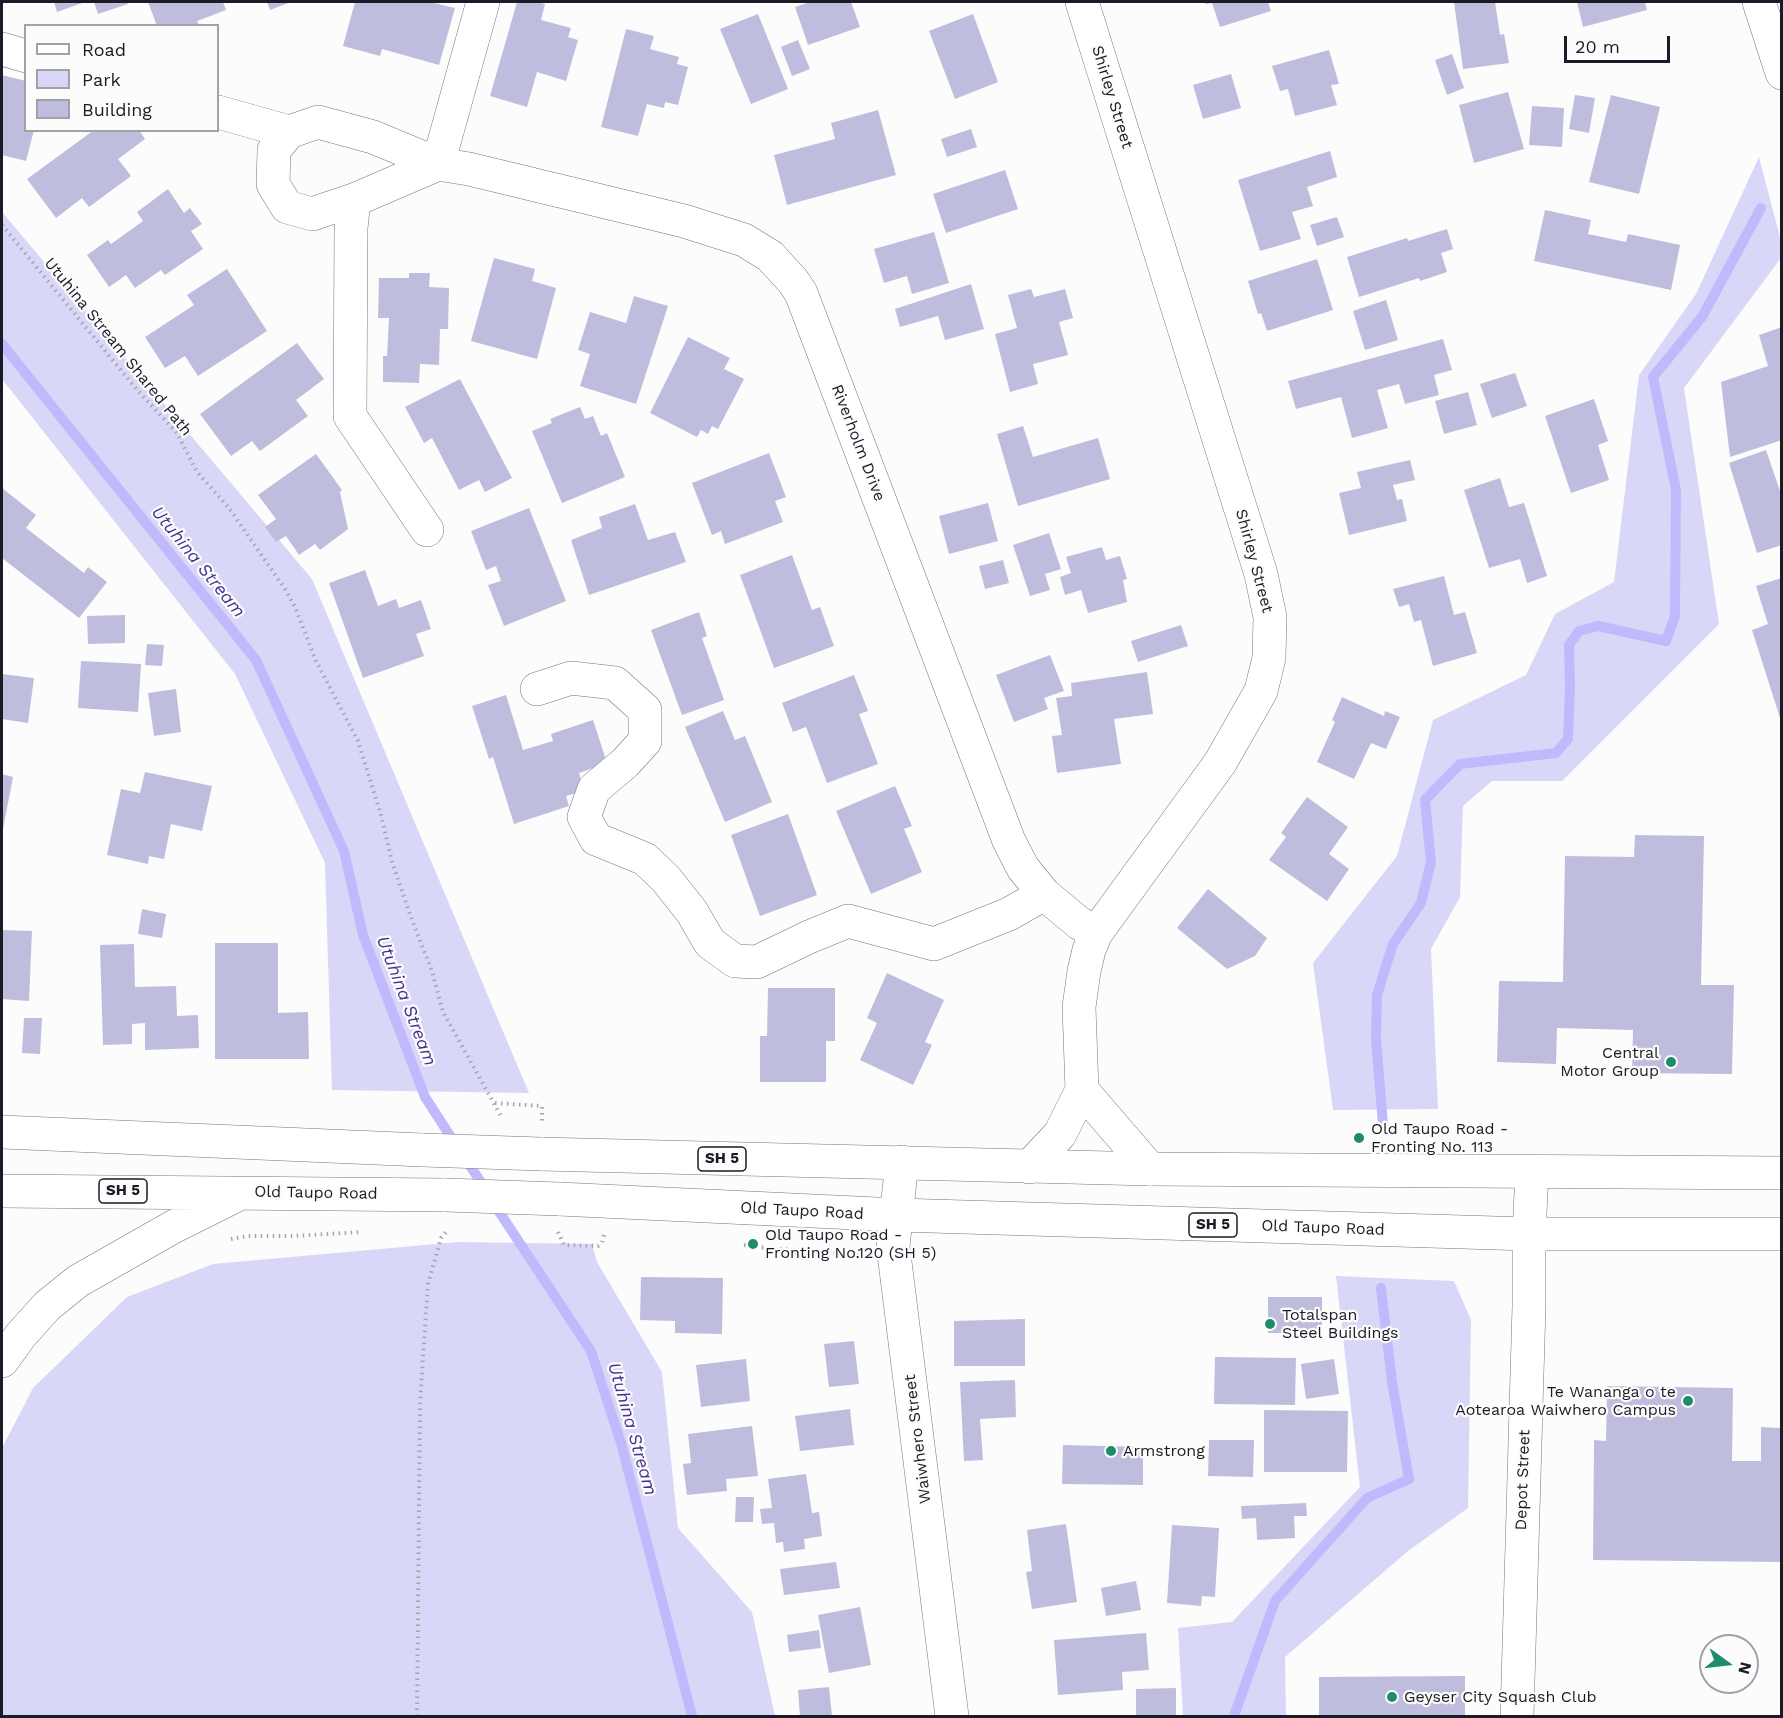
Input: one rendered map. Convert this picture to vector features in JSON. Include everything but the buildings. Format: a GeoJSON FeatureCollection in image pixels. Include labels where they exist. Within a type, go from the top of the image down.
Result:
{"type":"FeatureCollection","features":[{"type":"Feature","properties":{"kind":"main road"},"geometry":{"type":"LineString","coordinates":[[219,112],[289,132],[274,150],[273,184],[287,207],[312,214],[354,200],[438,164],[483,2]]}},
{"type":"Feature","properties":{"kind":"main road","name":"Shirley Street"},"geometry":{"type":"LineString","coordinates":[[1082,2],[1261,574],[1270,616],[1269,658],[1261,691],[1220,763],[1096,933],[1086,960],[1079,1007],[1083,1090]]}},
{"type":"Feature","properties":{"kind":"main road"},"geometry":{"type":"LineString","coordinates":[[1759,2],[1782,73]]}},
{"type":"Feature","properties":{"kind":"main road"},"geometry":{"type":"LineString","coordinates":[[2,49],[24,55]]}},
{"type":"Feature","properties":{"kind":"main road","name":"Riverholm Drive"},"geometry":{"type":"LineString","coordinates":[[289,132],[318,122],[373,137],[438,164],[469,169],[684,221],[744,240],[770,256],[801,293],[1009,841],[1023,868],[1044,894],[1079,923],[1096,933]]}},
{"type":"Feature","properties":{"kind":"main road"},"geometry":{"type":"LineString","coordinates":[[354,200],[351,228],[350,416],[427,530]]}},
{"type":"Feature","properties":{"kind":"main road"},"geometry":{"type":"LineString","coordinates":[[537,689],[571,678],[615,683],[645,710],[645,741],[625,763],[594,789],[584,817],[597,839],[645,859],[666,879],[692,912],[710,943],[735,961],[757,962],[848,921],[934,944],[1009,914],[1044,894]]}},
{"type":"Feature","properties":{"kind":"main road"},"geometry":{"type":"LineString","coordinates":[[1029,1167],[1060,1134],[1083,1090],[1150,1169]]}},
{"type":"Feature","properties":{"kind":"main road","name":"SH 5"},"geometry":{"type":"LineString","coordinates":[[2,1132],[423,1150],[541,1142],[1029,1167],[1782,1173]]}},
{"type":"Feature","properties":{"kind":"main road","name":"Waiwhero Street"},"geometry":{"type":"LineString","coordinates":[[902,1162],[893,1246],[951,1716]]}},
{"type":"Feature","properties":{"kind":"main road","name":"Depot Street"},"geometry":{"type":"LineString","coordinates":[[1517,1716],[1532,1172]]}},
{"type":"Feature","properties":{"kind":"main road","name":"Old Taupo Road"},"geometry":{"type":"LineString","coordinates":[[2,1191],[244,1192],[449,1210],[898,1215],[1529,1234],[1782,1234]]}},
{"type":"Feature","properties":{"kind":"main road"},"geometry":{"type":"LineString","coordinates":[[2,1361],[47,1306],[78,1281],[173,1227],[244,1192]]}},
{"type":"Feature","properties":{"kind":"path","name":"Utuhina Stream Shared Path"},"geometry":{"type":"LineString","coordinates":[[2,225],[138,391],[177,433],[197,472],[229,508],[290,598],[316,661],[358,741],[381,815],[392,862],[411,920],[432,971],[443,1012],[505,1123]]}},
{"type":"Feature","properties":{"kind":"path"},"geometry":{"type":"LineString","coordinates":[[495,1103],[542,1106],[541,1142]]}},
{"type":"Feature","properties":{"kind":"path"},"geometry":{"type":"LineString","coordinates":[[417,1716],[420,1402],[428,1284],[449,1210]]}},
{"type":"Feature","properties":{"kind":"path"},"geometry":{"type":"LineString","coordinates":[[556,1212],[564,1245],[598,1246],[602,1243],[604,1231]]}},
{"type":"Feature","properties":{"kind":"path"},"geometry":{"type":"LineString","coordinates":[[226,1240],[248,1236],[335,1235],[366,1231]]}},
{"type":"Feature","properties":{"kind":"green space"},"geometry":{"type":"Polygon","coordinates":[[[1759,157],[1781,241],[1781,258],[1684,388],[1719,624],[1562,781],[1492,781],[1463,806],[1460,897],[1431,949],[1438,1109],[1333,1110],[1313,963],[1397,856],[1433,720],[1526,675],[1555,614],[1614,582],[1639,375],[1696,294],[1759,157]]]}},
{"type":"Feature","properties":{"kind":"green space"},"geometry":{"type":"Polygon","coordinates":[[[2,212],[312,579],[529,1093],[332,1090],[325,863],[235,674],[2,379],[2,212]]]}},
{"type":"Feature","properties":{"kind":"green space"},"geometry":{"type":"Polygon","coordinates":[[[458,1242],[592,1244],[597,1262],[662,1372],[678,1528],[752,1612],[775,1716],[2,1716],[2,1448],[33,1388],[127,1297],[213,1264],[458,1242]]]}},
{"type":"Feature","properties":{"kind":"green space"},"geometry":{"type":"Polygon","coordinates":[[[1336,1276],[1454,1281],[1471,1320],[1468,1508],[1408,1551],[1285,1657],[1286,1716],[1183,1716],[1178,1628],[1232,1622],[1360,1487],[1336,1276]]]}},
{"type":"Feature","properties":{"kind":"waterway"},"geometry":{"type":"LineString","coordinates":[[1383,1125],[1376,1039],[1377,995],[1393,944],[1421,903],[1431,862],[1425,800],[1460,764],[1556,753],[1568,739],[1569,645],[1579,631],[1598,626],[1666,641],[1675,616],[1676,490],[1653,377],[1702,317],[1761,208]]}},
{"type":"Feature","properties":{"kind":"waterway","name":"Utuhina Stream"},"geometry":{"type":"LineString","coordinates":[[2,344],[256,660],[344,851],[363,935],[425,1097],[456,1145]]}},
{"type":"Feature","properties":{"kind":"waterway","name":"Utuhina Stream"},"geometry":{"type":"LineString","coordinates":[[465,1158],[486,1190]]}},
{"type":"Feature","properties":{"kind":"waterway","name":"Utuhina Stream"},"geometry":{"type":"LineString","coordinates":[[494,1204],[591,1351],[621,1443],[692,1716]]}},
{"type":"Feature","properties":{"kind":"waterway"},"geometry":{"type":"LineString","coordinates":[[1234,1716],[1275,1601],[1367,1498],[1409,1479],[1392,1382],[1381,1288]]}},
{"type":"Feature","properties":{"kind":"place","name":"Central Motor Group"},"geometry":{"type":"Point","coordinates":[1671,1062]}},
{"type":"Feature","properties":{"kind":"place","name":"Old Taupo Road - Fronting No. 113"},"geometry":{"type":"Point","coordinates":[1359,1138]}},
{"type":"Feature","properties":{"kind":"place","name":"Old Taupo Road - Fronting No.120 (SH 5)"},"geometry":{"type":"Point","coordinates":[753,1244]}},
{"type":"Feature","properties":{"kind":"place","name":"Totalspan Steel Buildings"},"geometry":{"type":"Point","coordinates":[1270,1324]}},
{"type":"Feature","properties":{"kind":"place","name":"Te Wananga o te Aotearoa Waiwhero Campus"},"geometry":{"type":"Point","coordinates":[1688,1401]}},
{"type":"Feature","properties":{"kind":"place","name":"Armstrong"},"geometry":{"type":"Point","coordinates":[1111,1451]}},
{"type":"Feature","properties":{"kind":"place","name":"Geyser City Squash Club"},"geometry":{"type":"Point","coordinates":[1392,1697]}}]}
